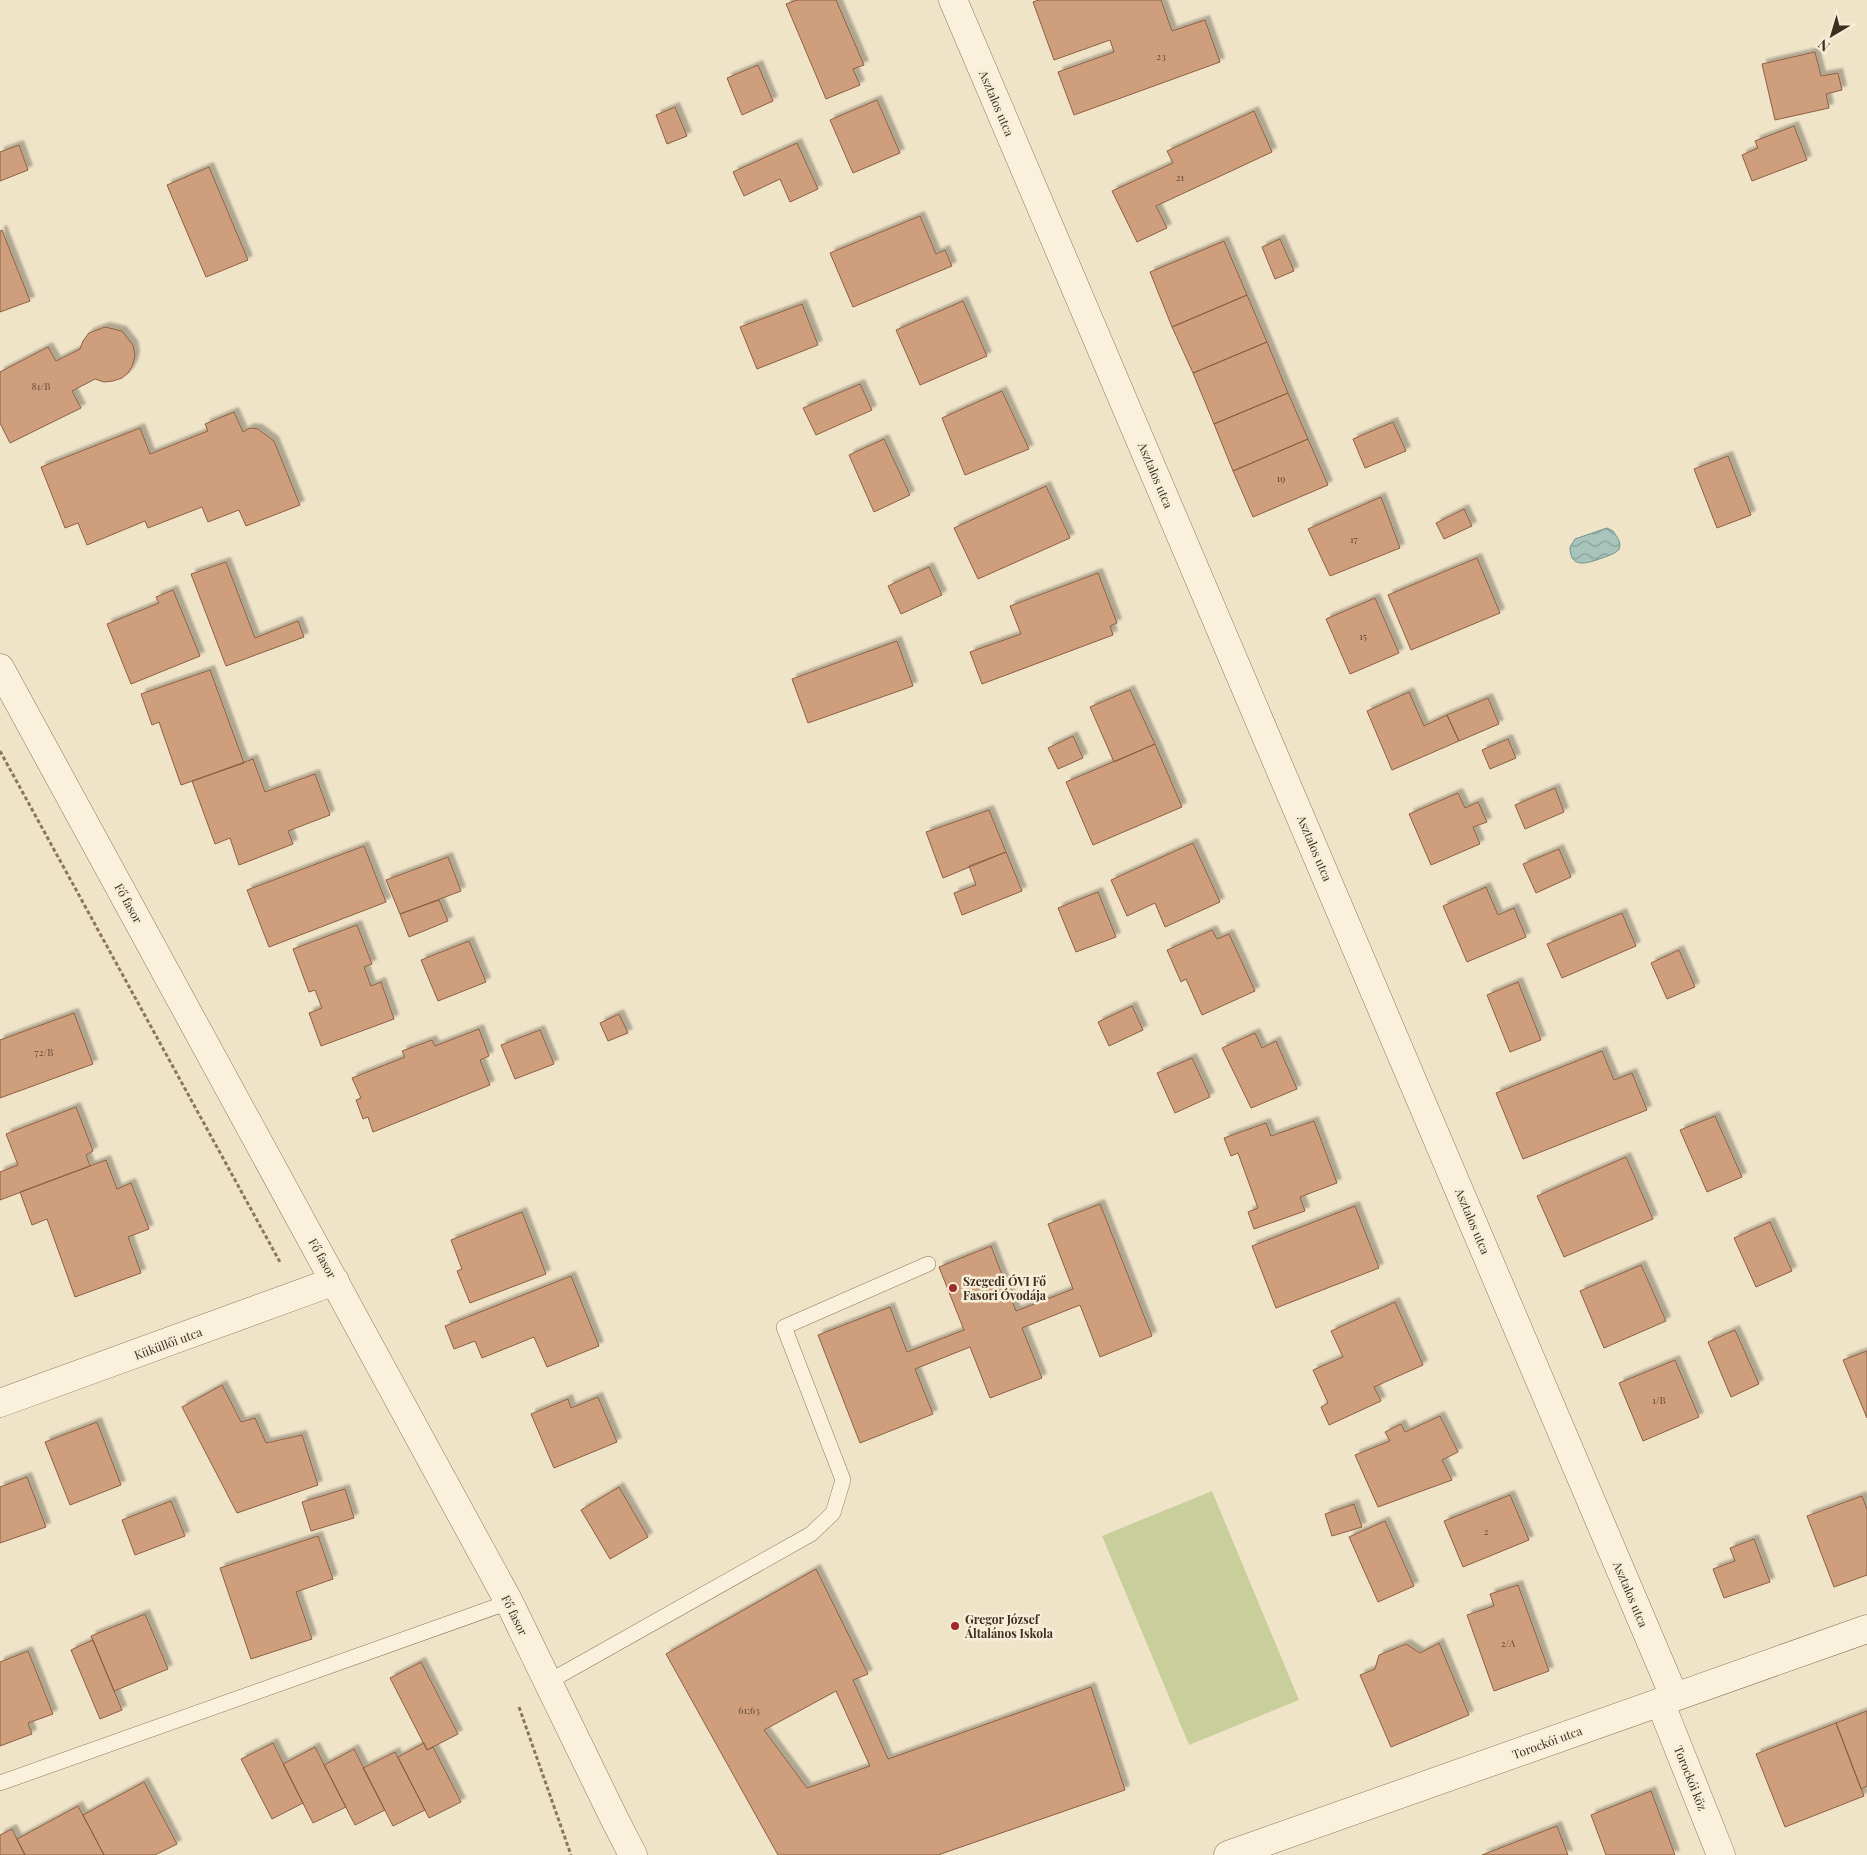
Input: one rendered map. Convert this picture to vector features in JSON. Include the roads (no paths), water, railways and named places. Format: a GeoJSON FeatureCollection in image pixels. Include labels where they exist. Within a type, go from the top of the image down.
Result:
{"type":"FeatureCollection","features":[{"type":"Feature","properties":{"kind":"street","name":"Asztalos utca"},"geometry":{"type":"LineString","coordinates":[[953,0],[1667,1699]]}},
{"type":"Feature","properties":{"kind":"street","name":"Fő fasor"},"geometry":{"type":"LineString","coordinates":[[0,668],[509,1602],[634,1855]]}},
{"type":"Feature","properties":{"kind":"street","name":"Küküllői utca"},"geometry":{"type":"LineString","coordinates":[[0,1403],[335,1281]]}},
{"type":"Feature","properties":{"kind":"street","name":"Torockói utca"},"geometry":{"type":"LineString","coordinates":[[1228,1855],[1867,1629]]}},
{"type":"Feature","properties":{"kind":"street","name":"Torockói köz"},"geometry":{"type":"LineString","coordinates":[[1667,1699],[1721,1855]]}},
{"type":"Feature","properties":{"kind":"lane"},"geometry":{"type":"LineString","coordinates":[[548,1682],[811,1534],[834,1512],[843,1480],[784,1327],[928,1264]]}},
{"type":"Feature","properties":{"kind":"lane"},"geometry":{"type":"LineString","coordinates":[[0,1783],[509,1602]]}},
{"type":"Feature","properties":{"kind":"water"},"geometry":{"type":"Polygon","coordinates":[[[1607,528],[1613,531],[1618,539],[1620,546],[1618,551],[1609,556],[1586,563],[1576,562],[1573,559],[1570,547],[1575,539],[1607,528]]]}},
{"type":"Feature","properties":{"kind":"place","name":"Szegedi ÓVI Fő Fasori Óvodája"},"geometry":{"type":"Point","coordinates":[953,1288]}},
{"type":"Feature","properties":{"kind":"place","name":"Gregor József Általános Iskola"},"geometry":{"type":"Point","coordinates":[955,1626]}}]}
